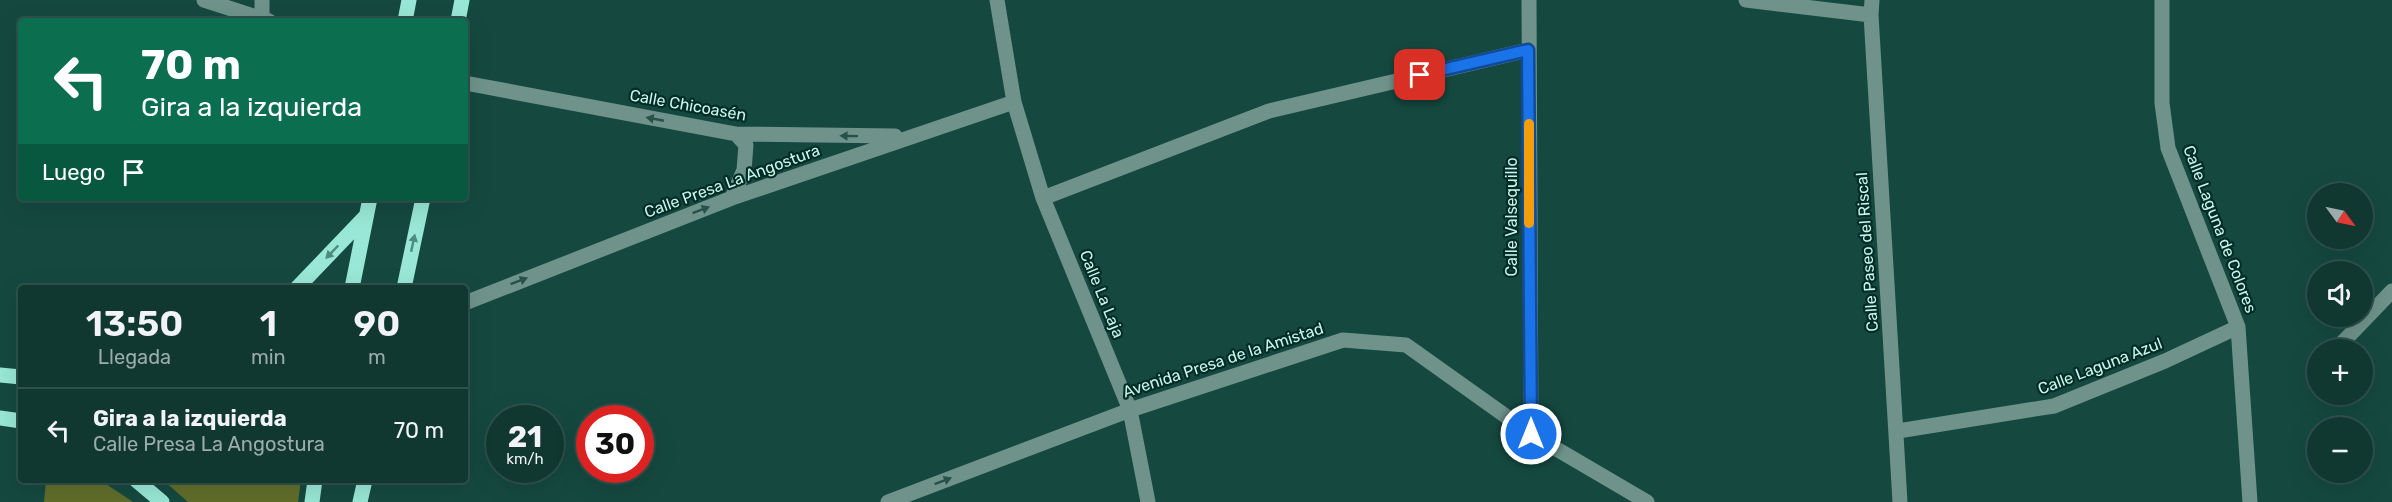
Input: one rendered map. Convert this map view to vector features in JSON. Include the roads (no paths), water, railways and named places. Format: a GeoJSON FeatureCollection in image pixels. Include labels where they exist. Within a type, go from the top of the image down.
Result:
{"type":"FeatureCollection","features":[{"type":"Feature","properties":{"kind":"main road"},"geometry":{"type":"LineString","coordinates":[[406,18],[409,0]]}},
{"type":"Feature","properties":{"kind":"main road"},"geometry":{"type":"LineString","coordinates":[[459,18],[462,0]]}},
{"type":"Feature","properties":{"kind":"main road"},"geometry":{"type":"LineString","coordinates":[[353,285],[369,201]]}},
{"type":"Feature","properties":{"kind":"main road"},"geometry":{"type":"LineString","coordinates":[[405,285],[422,201]]}},
{"type":"Feature","properties":{"kind":"main road"},"geometry":{"type":"LineString","coordinates":[[300,285],[366,216]]}},
{"type":"Feature","properties":{"kind":"main road"},"geometry":{"type":"LineString","coordinates":[[0,375],[18,377]]}},
{"type":"Feature","properties":{"kind":"main road"},"geometry":{"type":"LineString","coordinates":[[0,418],[18,421]]}},
{"type":"Feature","properties":{"kind":"main road"},"geometry":{"type":"LineString","coordinates":[[140,483],[162,502]]}},
{"type":"Feature","properties":{"kind":"main road"},"geometry":{"type":"LineString","coordinates":[[312,502],[315,483]]}},
{"type":"Feature","properties":{"kind":"main road"},"geometry":{"type":"LineString","coordinates":[[360,502],[364,483]]}},
{"type":"Feature","properties":{"kind":"street"},"geometry":{"type":"LineString","coordinates":[[204,0],[260,18]]}},
{"type":"Feature","properties":{"kind":"street"},"geometry":{"type":"LineString","coordinates":[[262,0],[266,18]]}},
{"type":"Feature","properties":{"kind":"street","name":"Calle La Laja"},"geometry":{"type":"LineString","coordinates":[[996,0],[1014,102],[1043,198],[1130,410],[1148,502]]}},
{"type":"Feature","properties":{"kind":"street","name":"Calle Valsequillo"},"geometry":{"type":"LineString","coordinates":[[1529,0],[1531,434]]}},
{"type":"Feature","properties":{"kind":"street"},"geometry":{"type":"LineString","coordinates":[[1746,0],[1871,7]]}},
{"type":"Feature","properties":{"kind":"street","name":"Calle Laguna de Colores"},"geometry":{"type":"LineString","coordinates":[[2162,0],[2162,103],[2168,148],[2238,327],[2250,502]]}},
{"type":"Feature","properties":{"kind":"street","name":"Calle Paseo del Riscal"},"geometry":{"type":"LineString","coordinates":[[1871,7],[1881,209],[1898,431],[1900,502]]}},
{"type":"Feature","properties":{"kind":"street"},"geometry":{"type":"LineString","coordinates":[[1043,198],[1269,111],[1528,50]]}},
{"type":"Feature","properties":{"kind":"street","name":"Calle Chicoasén"},"geometry":{"type":"LineString","coordinates":[[468,84],[736,134],[908,136]]}},
{"type":"Feature","properties":{"kind":"street","name":"Calle Presa La Angostura"},"geometry":{"type":"LineString","coordinates":[[468,302],[732,198],[908,136],[1014,102]]}},
{"type":"Feature","properties":{"kind":"street"},"geometry":{"type":"LineString","coordinates":[[732,198],[744,170],[746,145],[736,134]]}},
{"type":"Feature","properties":{"kind":"street"},"geometry":{"type":"LineString","coordinates":[[2346,339],[2392,291]]}},
{"type":"Feature","properties":{"kind":"street","name":"Calle Laguna Azul"},"geometry":{"type":"LineString","coordinates":[[1898,431],[2054,406],[2165,362],[2238,327]]}},
{"type":"Feature","properties":{"kind":"street","name":"Avenida Presa de la Amistad"},"geometry":{"type":"LineString","coordinates":[[888,502],[1130,410],[1343,340],[1406,345],[1531,434],[1647,502]]}}]}
